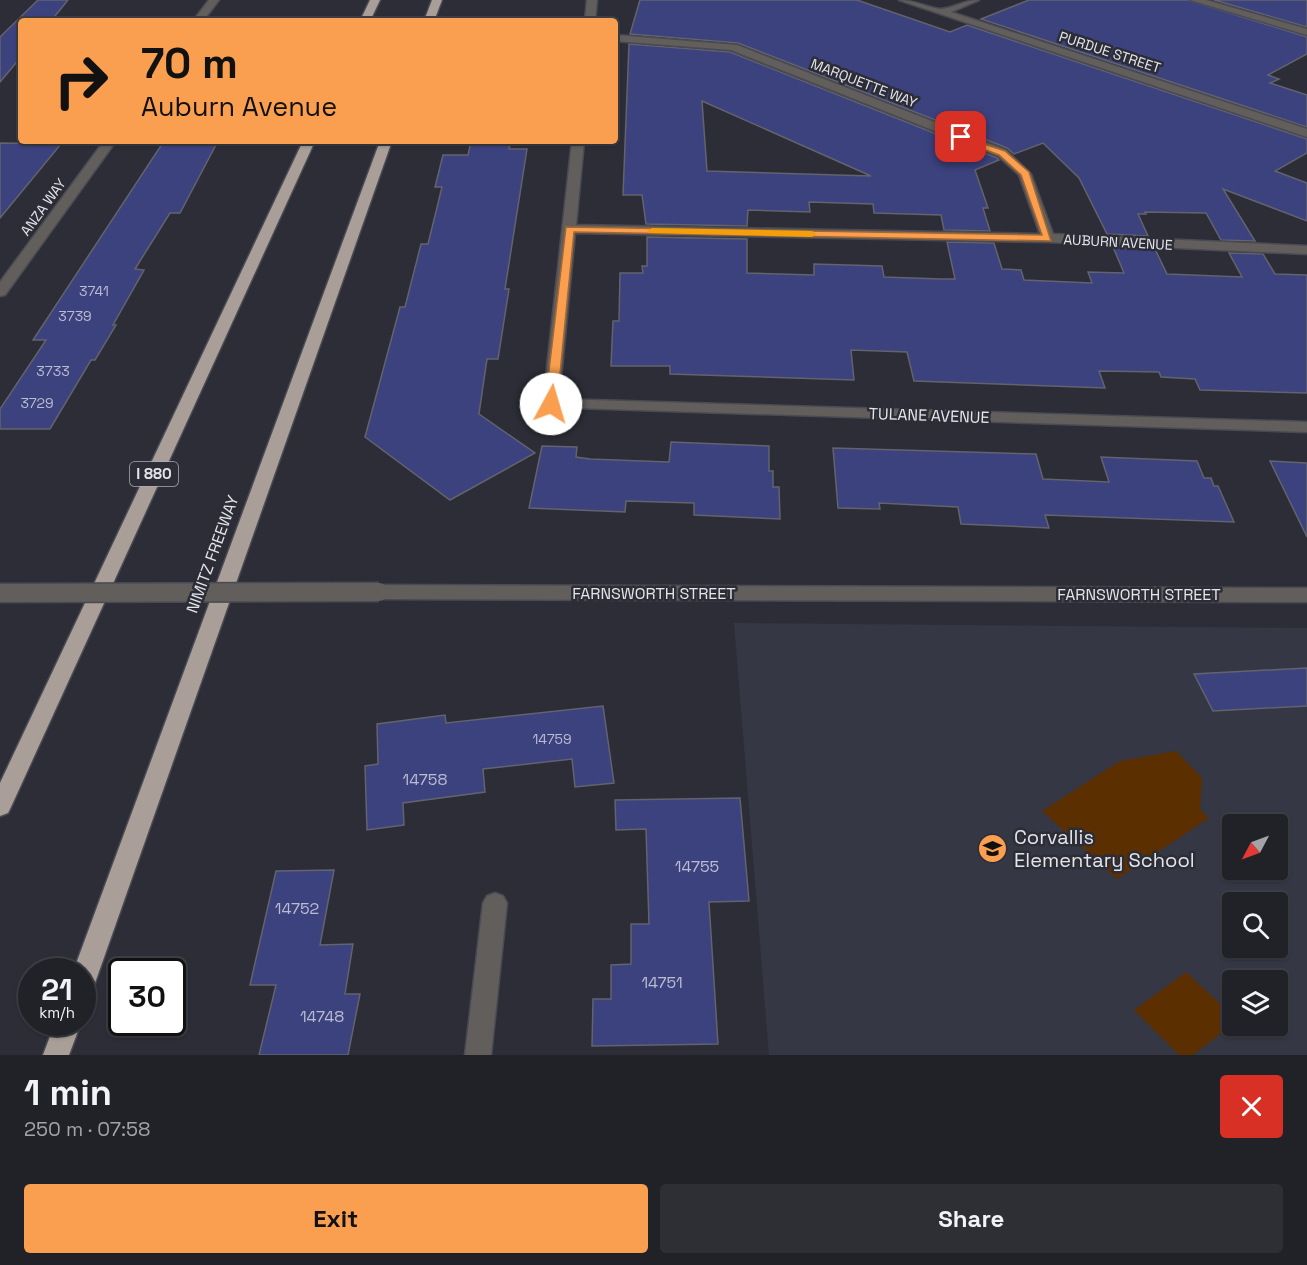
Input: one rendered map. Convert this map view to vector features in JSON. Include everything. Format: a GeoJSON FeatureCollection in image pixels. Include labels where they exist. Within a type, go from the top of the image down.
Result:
{"type":"FeatureCollection","features":[{"type":"Feature","properties":{"kind":"highway"},"geometry":{"type":"LineString","coordinates":[[366,18],[375,0]]}},
{"type":"Feature","properties":{"kind":"highway"},"geometry":{"type":"LineString","coordinates":[[430,18],[437,0]]}},
{"type":"Feature","properties":{"kind":"highway","name":"I 880"},"geometry":{"type":"LineString","coordinates":[[0,807],[308,144]]}},
{"type":"Feature","properties":{"kind":"highway","name":"NIMITZ FREEWAY"},"geometry":{"type":"LineString","coordinates":[[91,958],[385,144]]}},
{"type":"Feature","properties":{"kind":"highway"},"geometry":{"type":"LineString","coordinates":[[56,1055],[63,1036]]}},
{"type":"Feature","properties":{"kind":"street"},"geometry":{"type":"LineString","coordinates":[[200,18],[214,0]]}},
{"type":"Feature","properties":{"kind":"street"},"geometry":{"type":"LineString","coordinates":[[590,18],[592,0]]}},
{"type":"Feature","properties":{"kind":"street","name":"PURDUE STREET"},"geometry":{"type":"LineString","coordinates":[[904,0],[1307,133]]}},
{"type":"Feature","properties":{"kind":"street"},"geometry":{"type":"LineString","coordinates":[[942,12],[974,0]]}},
{"type":"Feature","properties":{"kind":"street"},"geometry":{"type":"LineString","coordinates":[[1195,0],[1307,32]]}},
{"type":"Feature","properties":{"kind":"street","name":"MARQUETTE WAY"},"geometry":{"type":"LineString","coordinates":[[618,38],[733,47],[1002,153],[1025,174],[1048,238]]}},
{"type":"Feature","properties":{"kind":"street","name":"ANZA WAY"},"geometry":{"type":"LineString","coordinates":[[0,292],[108,144]]}},
{"type":"Feature","properties":{"kind":"street"},"geometry":{"type":"LineString","coordinates":[[569,229],[578,144]]}},
{"type":"Feature","properties":{"kind":"street","name":"AUBURN AVENUE"},"geometry":{"type":"LineString","coordinates":[[569,229],[1048,238],[1307,250]]}},
{"type":"Feature","properties":{"kind":"street","name":"TULANE AVENUE"},"geometry":{"type":"LineString","coordinates":[[569,229],[551,404],[1307,427]]}},
{"type":"Feature","properties":{"kind":"street","name":"FARNSWORTH STREET"},"geometry":{"type":"LineString","coordinates":[[0,592],[1307,595]]}},
{"type":"Feature","properties":{"kind":"street"},"geometry":{"type":"LineString","coordinates":[[478,1055],[495,903]]}},
{"type":"Feature","properties":{"kind":"shaded area","name":"Corvallis Elementary School"},"geometry":{"type":"Polygon","coordinates":[[[734,623],[1307,628],[1307,1055],[769,1055],[734,623]]]}},
{"type":"Feature","properties":{"kind":"shaded area"},"geometry":{"type":"Polygon","coordinates":[[[1176,751],[1202,778],[1200,809],[1209,818],[1117,879],[1042,811],[1120,761],[1176,751]]]}},
{"type":"Feature","properties":{"kind":"shaded area"},"geometry":{"type":"Polygon","coordinates":[[[1186,972],[1222,1006],[1222,1033],[1193,1055],[1179,1055],[1134,1010],[1186,972]]]}},
{"type":"Feature","properties":{"kind":"building"},"geometry":{"type":"Polygon","coordinates":[[[38,0],[68,0],[53,18],[20,18],[38,0]]]}},
{"type":"Feature","properties":{"kind":"building"},"geometry":{"type":"Polygon","coordinates":[[[640,0],[857,0],[950,32],[967,25],[1307,139],[1307,153],[1275,171],[1307,183],[1307,221],[1223,189],[1255,241],[1221,240],[1206,213],[1145,212],[1146,214],[1138,214],[1148,236],[1107,234],[1079,178],[1043,143],[1014,154],[1007,148],[738,43],[630,34],[640,0]]]}},
{"type":"Feature","properties":{"kind":"building"},"geometry":{"type":"Polygon","coordinates":[[[1029,0],[1188,0],[1307,37],[1307,54],[1268,75],[1279,79],[1270,83],[1307,95],[1307,127],[981,19],[1029,0]]]}},
{"type":"Feature","properties":{"kind":"building"},"geometry":{"type":"Polygon","coordinates":[[[1214,0],[1307,0],[1307,27],[1214,0]]]}},
{"type":"Feature","properties":{"kind":"building"},"geometry":{"type":"Polygon","coordinates":[[[18,19],[18,61],[0,82],[0,37],[18,19]]]}},
{"type":"Feature","properties":{"kind":"building"},"geometry":{"type":"Polygon","coordinates":[[[629,44],[730,52],[999,160],[975,170],[988,208],[983,208],[990,231],[944,230],[941,215],[874,213],[873,204],[809,202],[810,212],[748,210],[747,226],[646,224],[642,195],[623,195],[629,44]],[[702,101],[707,171],[871,176],[702,101]]]}},
{"type":"Feature","properties":{"kind":"building"},"geometry":{"type":"Polygon","coordinates":[[[0,143],[61,144],[0,218],[0,143]]]}},
{"type":"Feature","properties":{"kind":"building"},"geometry":{"type":"Polygon","coordinates":[[[162,144],[216,144],[180,213],[170,213],[135,269],[144,270],[113,325],[116,325],[95,360],[91,360],[50,429],[0,429],[0,409],[46,340],[33,340],[162,144]]]}},
{"type":"Feature","properties":{"kind":"building"},"geometry":{"type":"Polygon","coordinates":[[[470,144],[510,144],[509,149],[527,149],[505,289],[509,289],[498,359],[487,359],[479,414],[535,453],[450,500],[365,437],[400,307],[405,307],[421,244],[428,244],[442,187],[435,187],[443,155],[468,155],[470,144]]]}},
{"type":"Feature","properties":{"kind":"building"},"geometry":{"type":"Polygon","coordinates":[[[647,237],[747,239],[747,273],[814,275],[814,264],[882,266],[884,277],[941,279],[955,279],[947,242],[994,243],[1002,269],[1021,270],[1024,280],[1092,283],[1088,272],[1124,273],[1113,247],[1155,249],[1167,274],[1242,277],[1229,253],[1263,254],[1275,274],[1307,275],[1307,393],[1200,390],[1195,379],[1161,377],[1159,372],[1099,371],[1105,388],[914,381],[907,352],[851,350],[854,380],[670,374],[670,366],[611,366],[613,321],[619,321],[620,273],[643,273],[642,266],[647,266],[647,237]]]}},
{"type":"Feature","properties":{"kind":"building"},"geometry":{"type":"Polygon","coordinates":[[[671,442],[769,446],[769,471],[773,471],[773,487],[779,487],[780,519],[694,515],[694,503],[626,501],[625,512],[529,508],[542,446],[577,447],[576,457],[590,459],[669,462],[671,442]]]}},
{"type":"Feature","properties":{"kind":"building"},"geometry":{"type":"Polygon","coordinates":[[[833,448],[1036,454],[1043,479],[1109,482],[1101,457],[1197,461],[1204,478],[1211,478],[1214,486],[1218,486],[1234,522],[1045,515],[1049,528],[961,524],[958,507],[879,503],[880,509],[838,508],[833,448]]]}},
{"type":"Feature","properties":{"kind":"building"},"geometry":{"type":"Polygon","coordinates":[[[1270,461],[1307,463],[1307,537],[1270,461]]]}},
{"type":"Feature","properties":{"kind":"building"},"geometry":{"type":"Polygon","coordinates":[[[1307,668],[1307,706],[1213,711],[1194,674],[1307,668]]]}},
{"type":"Feature","properties":{"kind":"building"},"geometry":{"type":"Polygon","coordinates":[[[603,706],[614,783],[575,787],[572,759],[483,769],[485,792],[403,803],[404,825],[367,830],[365,766],[378,764],[377,724],[445,715],[446,723],[603,706]]]}},
{"type":"Feature","properties":{"kind":"building"},"geometry":{"type":"Polygon","coordinates":[[[740,798],[749,901],[709,902],[718,1044],[592,1046],[593,999],[611,999],[611,965],[631,964],[631,924],[649,924],[646,829],[616,830],[615,800],[740,798]]]}},
{"type":"Feature","properties":{"kind":"building"},"geometry":{"type":"Polygon","coordinates":[[[334,870],[320,945],[353,944],[345,994],[360,994],[348,1055],[259,1055],[276,985],[250,985],[276,871],[334,870]]]}},
{"type":"Feature","properties":{"kind":"slow traffic"},"geometry":{"type":"LineString","coordinates":[[652,231],[812,234]]}},
{"type":"Feature","properties":{"kind":"place","name":"Corvallis Elementary School"},"geometry":{"type":"Point","coordinates":[993,848]}},
{"type":"Feature","properties":{"kind":"route"},"geometry":{"type":"LineString","coordinates":[[551,404],[569,229],[1048,238],[1025,174],[1002,153],[961,137]]}}]}
